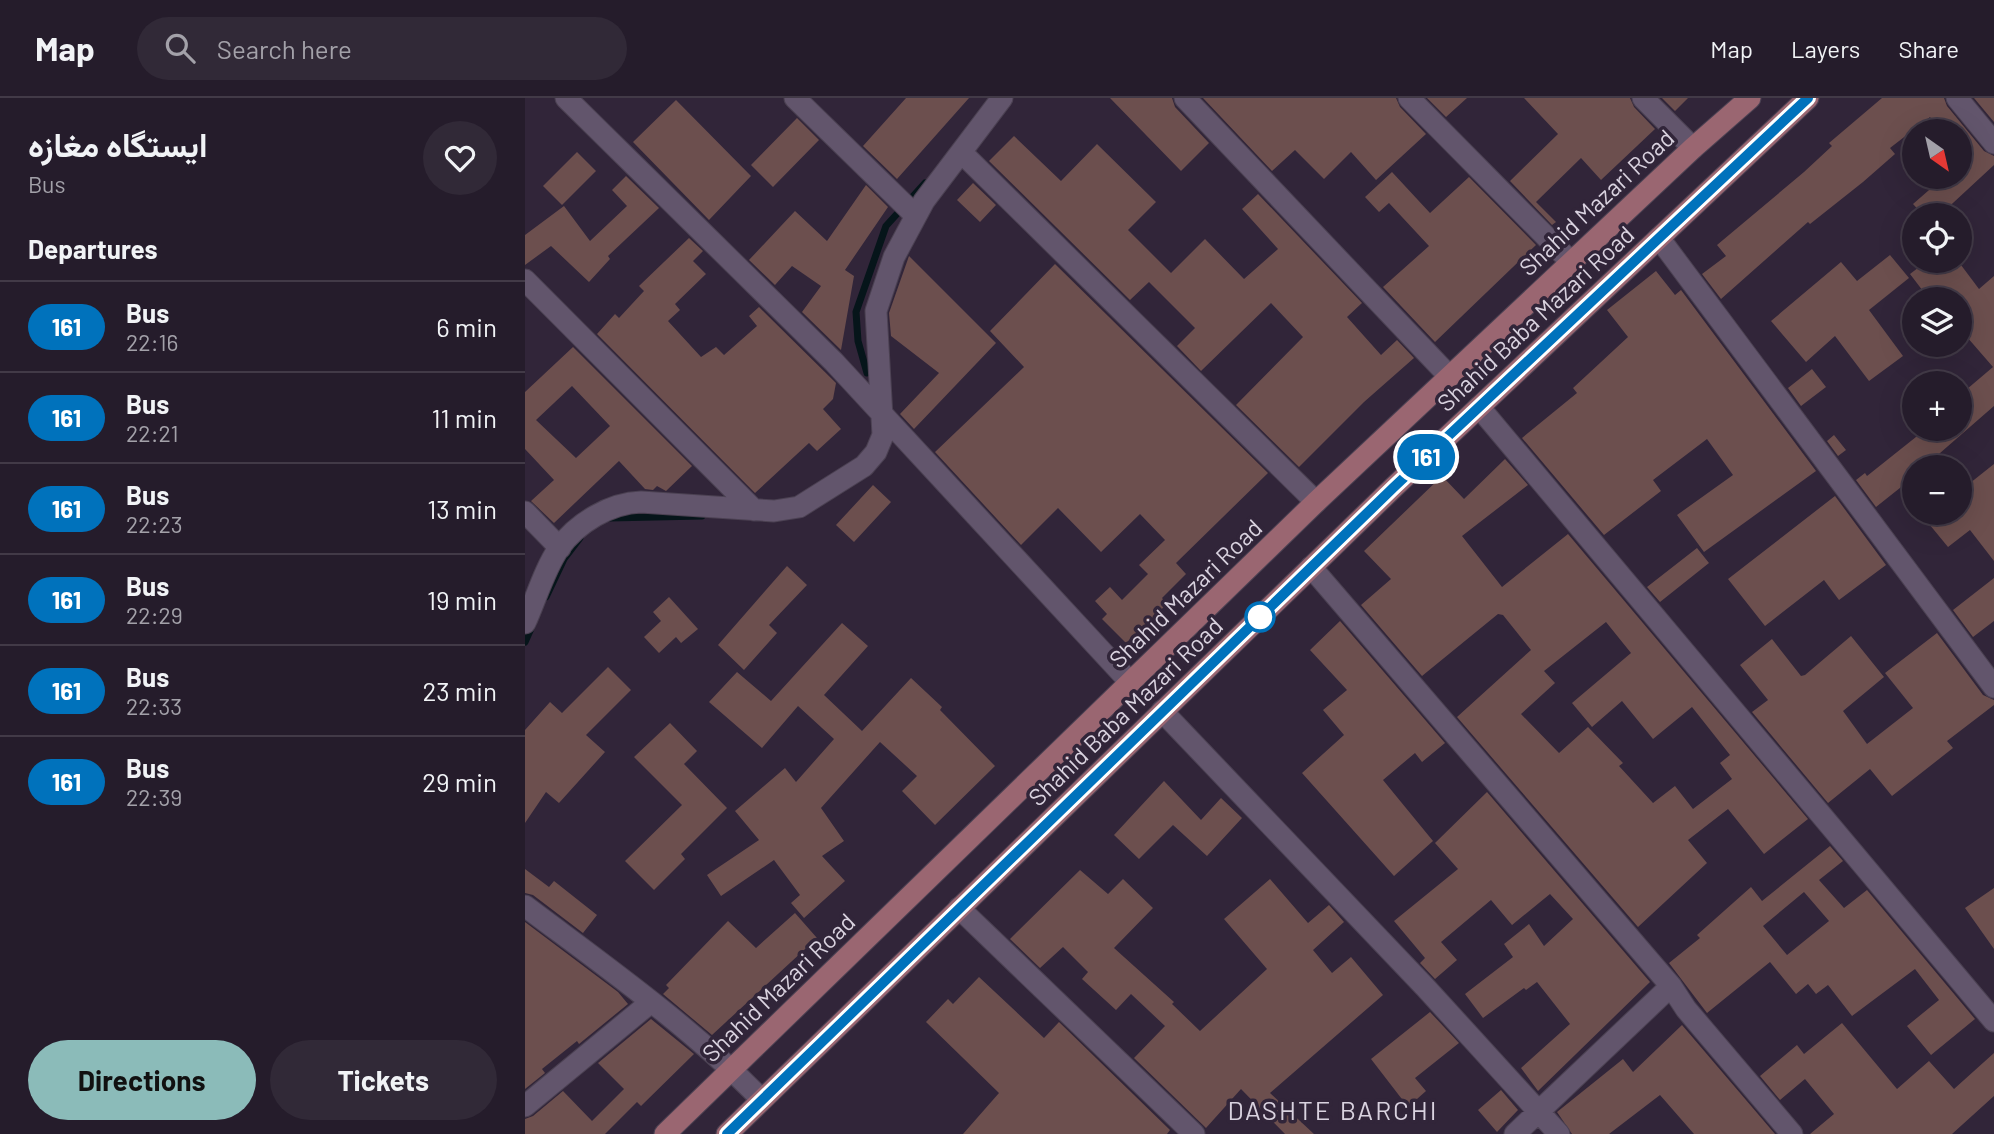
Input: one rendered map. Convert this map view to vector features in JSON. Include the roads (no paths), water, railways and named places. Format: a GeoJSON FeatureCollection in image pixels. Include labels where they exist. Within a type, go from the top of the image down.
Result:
{"type":"FeatureCollection","features":[{"type":"Feature","properties":{"kind":"main road","name":"Shahid Mazari Road"},"geometry":{"type":"LineString","coordinates":[[665,1134],[1316,502],[1693,148],[1750,98]]}},
{"type":"Feature","properties":{"kind":"main road","name":"Shahid Baba Mazari Road"},"geometry":{"type":"LineString","coordinates":[[727,1134],[1311,567],[1808,98]]}},
{"type":"Feature","properties":{"kind":"street"},"geometry":{"type":"LineString","coordinates":[[566,98],[834,362],[1130,682]]}},
{"type":"Feature","properties":{"kind":"street"},"geometry":{"type":"LineString","coordinates":[[795,98],[916,216]]}},
{"type":"Feature","properties":{"kind":"street"},"geometry":{"type":"LineString","coordinates":[[525,623],[559,548],[600,512],[621,502],[773,511],[799,507],[864,466],[876,452],[883,435],[876,311],[894,257],[916,216],[1002,98]]}},
{"type":"Feature","properties":{"kind":"street"},"geometry":{"type":"LineString","coordinates":[[1185,98],[1449,376]]}},
{"type":"Feature","properties":{"kind":"street"},"geometry":{"type":"LineString","coordinates":[[1409,98],[1571,262]]}},
{"type":"Feature","properties":{"kind":"street"},"geometry":{"type":"LineString","coordinates":[[1643,98],[1693,148]]}},
{"type":"Feature","properties":{"kind":"street"},"geometry":{"type":"LineString","coordinates":[[1957,98],[1994,143]]}},
{"type":"Feature","properties":{"kind":"street"},"geometry":{"type":"LineString","coordinates":[[961,152],[1316,502]]}},
{"type":"Feature","properties":{"kind":"street"},"geometry":{"type":"LineString","coordinates":[[1659,238],[1994,687]]}},
{"type":"Feature","properties":{"kind":"street"},"geometry":{"type":"LineString","coordinates":[[525,280],[754,510]]}},
{"type":"Feature","properties":{"kind":"street"},"geometry":{"type":"LineString","coordinates":[[1479,407],[1994,1021]]}},
{"type":"Feature","properties":{"kind":"street"},"geometry":{"type":"LineString","coordinates":[[525,512],[559,548]]}},
{"type":"Feature","properties":{"kind":"street"},"geometry":{"type":"LineString","coordinates":[[1311,567],[1671,986],[1686,1009],[1792,1134]]}},
{"type":"Feature","properties":{"kind":"street"},"geometry":{"type":"LineString","coordinates":[[1162,711],[1425,987],[1559,1134]]}},
{"type":"Feature","properties":{"kind":"street"},"geometry":{"type":"LineString","coordinates":[[525,906],[651,1002],[731,1068],[761,1099]]}},
{"type":"Feature","properties":{"kind":"street"},"geometry":{"type":"LineString","coordinates":[[959,908],[1194,1134]]}},
{"type":"Feature","properties":{"kind":"street"},"geometry":{"type":"LineString","coordinates":[[1515,1134],[1537,1110],[1671,986]]}},
{"type":"Feature","properties":{"kind":"street"},"geometry":{"type":"LineString","coordinates":[[525,1106],[651,1002]]}},
{"type":"Feature","properties":{"kind":"waterway"},"geometry":{"type":"LineString","coordinates":[[867,373],[858,341],[856,312],[886,226],[925,183]]}},
{"type":"Feature","properties":{"kind":"waterway"},"geometry":{"type":"LineString","coordinates":[[609,518],[702,516]]}},
{"type":"Feature","properties":{"kind":"waterway"},"geometry":{"type":"LineString","coordinates":[[546,597],[564,559],[580,538]]}},
{"type":"Feature","properties":{"kind":"waterway"},"geometry":{"type":"LineString","coordinates":[[525,642],[533,624]]}},
{"type":"Feature","properties":{"kind":"district","name":"DASHTE BARCHI"},"geometry":{"type":"Point","coordinates":[1333,1109]}}]}
